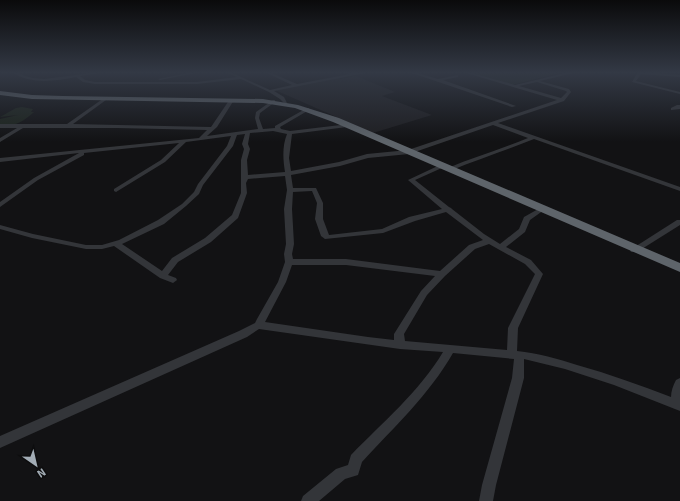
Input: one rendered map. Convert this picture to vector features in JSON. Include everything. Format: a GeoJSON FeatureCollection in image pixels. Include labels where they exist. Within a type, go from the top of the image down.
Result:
{"type":"FeatureCollection","features":[{"type":"Feature","properties":{"kind":"highway"},"geometry":{"type":"LineString","coordinates":[[19,95],[104,99],[273,101],[308,109],[634,250],[680,268]]}},
{"type":"Feature","properties":{"kind":"street"},"geometry":{"type":"LineString","coordinates":[[278,95],[282,98],[285,103]]}},
{"type":"Feature","properties":{"kind":"street"},"geometry":{"type":"LineString","coordinates":[[483,95],[514,106]]}},
{"type":"Feature","properties":{"kind":"street"},"geometry":{"type":"LineString","coordinates":[[546,95],[562,100]]}},
{"type":"Feature","properties":{"kind":"street"},"geometry":{"type":"LineString","coordinates":[[245,177],[287,174],[340,164],[367,156],[409,152],[562,100],[566,95]]}},
{"type":"Feature","properties":{"kind":"street"},"geometry":{"type":"LineString","coordinates":[[68,126],[104,99]]}},
{"type":"Feature","properties":{"kind":"street"},"geometry":{"type":"LineString","coordinates":[[203,138],[212,129],[232,100]]}},
{"type":"Feature","properties":{"kind":"street"},"geometry":{"type":"LineString","coordinates":[[262,130],[258,118],[258,112],[273,101]]}},
{"type":"Feature","properties":{"kind":"street"},"geometry":{"type":"LineString","coordinates":[[679,106],[677,107],[679,108],[673,109],[680,112]]}},
{"type":"Feature","properties":{"kind":"street"},"geometry":{"type":"LineString","coordinates":[[279,129],[277,127],[281,123],[308,109]]}},
{"type":"Feature","properties":{"kind":"street"},"geometry":{"type":"LineString","coordinates":[[495,124],[680,189]]}},
{"type":"Feature","properties":{"kind":"street"},"geometry":{"type":"LineString","coordinates":[[0,160],[183,142],[262,130],[279,129],[290,133],[347,125]]}},
{"type":"Feature","properties":{"kind":"street"},"geometry":{"type":"LineString","coordinates":[[0,126],[212,129]]}},
{"type":"Feature","properties":{"kind":"street"},"geometry":{"type":"LineString","coordinates":[[0,140],[22,126]]}},
{"type":"Feature","properties":{"kind":"street"},"geometry":{"type":"LineString","coordinates":[[163,276],[175,260],[208,240],[235,216],[244,193],[242,183],[245,177],[244,160],[247,149],[245,144],[248,133]]}},
{"type":"Feature","properties":{"kind":"street"},"geometry":{"type":"LineString","coordinates":[[0,442],[243,334],[258,325],[278,290],[289,262],[288,254],[290,244],[288,209],[290,190],[286,158],[290,133]]}},
{"type":"Feature","properties":{"kind":"street"},"geometry":{"type":"LineString","coordinates":[[0,227],[32,236],[86,247],[94,248],[116,244],[161,222],[190,200],[197,193],[200,184],[213,166],[230,146],[234,135]]}},
{"type":"Feature","properties":{"kind":"street"},"geometry":{"type":"LineString","coordinates":[[486,501],[518,378],[513,328],[539,274],[532,265],[489,241],[410,180],[506,149],[533,137]]}},
{"type":"Feature","properties":{"kind":"street"},"geometry":{"type":"LineString","coordinates":[[116,190],[163,161],[183,142]]}},
{"type":"Feature","properties":{"kind":"street"},"geometry":{"type":"LineString","coordinates":[[0,206],[36,179],[84,152]]}},
{"type":"Feature","properties":{"kind":"street"},"geometry":{"type":"LineString","coordinates":[[290,190],[314,189],[320,203],[318,210],[321,226],[324,236],[328,237],[383,231],[412,219],[449,209]]}},
{"type":"Feature","properties":{"kind":"street"},"geometry":{"type":"LineString","coordinates":[[501,247],[522,230],[527,219],[542,209]]}},
{"type":"Feature","properties":{"kind":"street"},"geometry":{"type":"LineString","coordinates":[[634,250],[680,222]]}},
{"type":"Feature","properties":{"kind":"street"},"geometry":{"type":"LineString","coordinates":[[400,344],[399,334],[424,293],[442,274],[472,247],[489,241]]}},
{"type":"Feature","properties":{"kind":"street"},"geometry":{"type":"LineString","coordinates":[[116,244],[163,276],[173,280]]}},
{"type":"Feature","properties":{"kind":"street"},"geometry":{"type":"LineString","coordinates":[[289,262],[346,262],[442,274]]}},
{"type":"Feature","properties":{"kind":"street"},"geometry":{"type":"LineString","coordinates":[[258,325],[368,342],[516,354],[583,370],[678,405],[677,390],[680,383]]}},
{"type":"Feature","properties":{"kind":"street"},"geometry":{"type":"LineString","coordinates":[[308,501],[341,474],[353,470],[356,458],[419,395],[445,359],[450,348]]}},
{"type":"Feature","properties":{"kind":"shaded area"},"geometry":{"type":"Polygon","coordinates":[[[287,95],[384,95],[382,96],[432,115],[373,133],[287,95]]]}},
{"type":"Feature","properties":{"kind":"shaded area"},"geometry":{"type":"Polygon","coordinates":[[[22,107],[33,109],[31,112],[34,112],[26,119],[18,123],[10,126],[0,126],[0,119],[18,115],[0,117],[16,108],[22,107]]]}}]}
